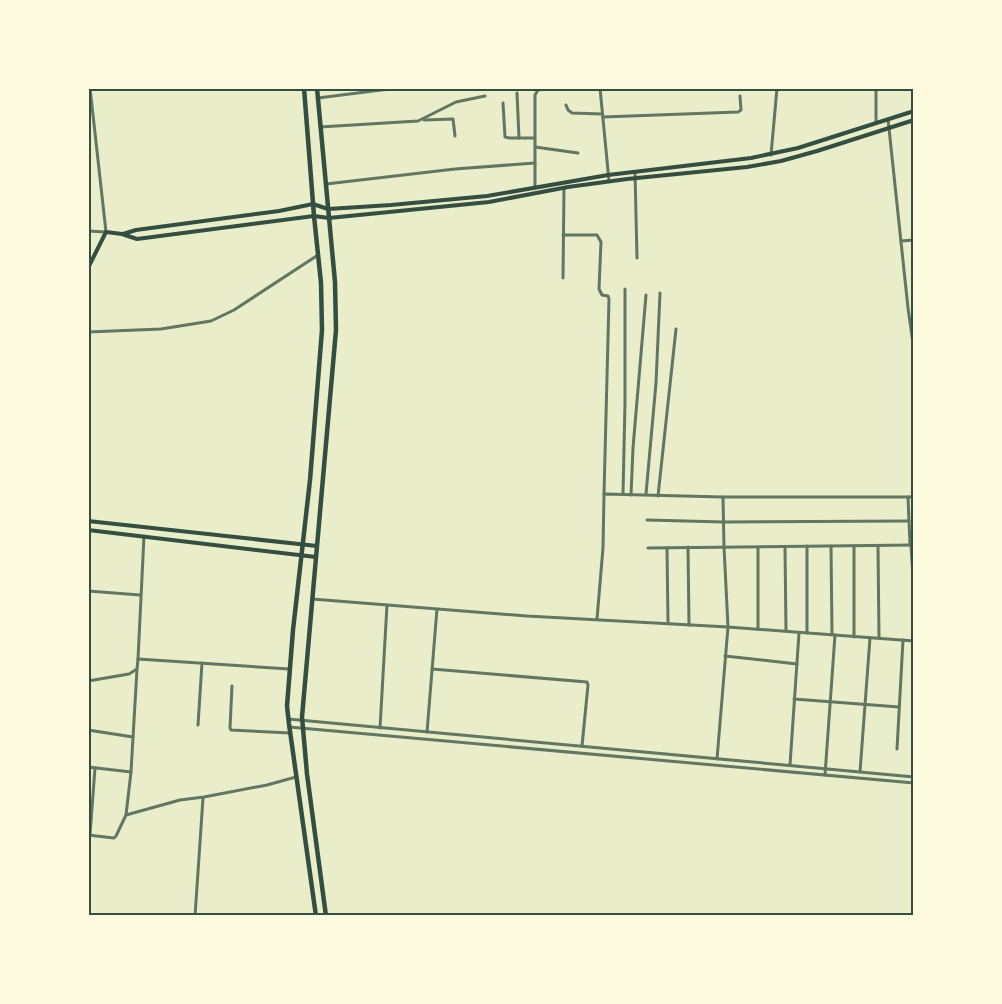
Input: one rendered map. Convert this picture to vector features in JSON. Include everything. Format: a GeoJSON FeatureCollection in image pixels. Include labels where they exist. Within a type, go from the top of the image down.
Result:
{"type":"FeatureCollection","features":[{"type":"Feature","properties":{"kind":"highway"},"geometry":{"type":"LineString","coordinates":[[304,88],[321,283],[322,330],[314,439],[287,706],[316,915]]}},
{"type":"Feature","properties":{"kind":"highway"},"geometry":{"type":"LineString","coordinates":[[317,88],[335,282],[336,330],[302,720],[326,915]]}},
{"type":"Feature","properties":{"kind":"main road"},"geometry":{"type":"LineString","coordinates":[[122,234],[313,204],[328,209],[487,196],[608,174],[741,160],[771,155],[914,111]]}},
{"type":"Feature","properties":{"kind":"main road"},"geometry":{"type":"LineString","coordinates":[[88,268],[106,232],[136,238],[314,216],[329,218],[489,202],[609,181],[747,167],[817,151],[914,120]]}},
{"type":"Feature","properties":{"kind":"main road"},"geometry":{"type":"LineString","coordinates":[[230,218],[231,226]]}},
{"type":"Feature","properties":{"kind":"main road"},"geometry":{"type":"LineString","coordinates":[[88,520],[317,546]]}},
{"type":"Feature","properties":{"kind":"main road"},"geometry":{"type":"LineString","coordinates":[[88,530],[316,557]]}},
{"type":"Feature","properties":{"kind":"street"},"geometry":{"type":"LineString","coordinates":[[88,231],[106,232],[90,88]]}},
{"type":"Feature","properties":{"kind":"street"},"geometry":{"type":"LineString","coordinates":[[318,98],[397,88]]}},
{"type":"Feature","properties":{"kind":"street"},"geometry":{"type":"LineString","coordinates":[[535,188],[535,94],[538,90],[549,88]]}},
{"type":"Feature","properties":{"kind":"street"},"geometry":{"type":"LineString","coordinates":[[600,88],[609,181]]}},
{"type":"Feature","properties":{"kind":"street"},"geometry":{"type":"LineString","coordinates":[[771,155],[777,88]]}},
{"type":"Feature","properties":{"kind":"street"},"geometry":{"type":"LineString","coordinates":[[876,88],[876,123]]}},
{"type":"Feature","properties":{"kind":"street"},"geometry":{"type":"LineString","coordinates":[[517,93],[519,138]]}},
{"type":"Feature","properties":{"kind":"street"},"geometry":{"type":"LineString","coordinates":[[422,120],[456,102],[485,96]]}},
{"type":"Feature","properties":{"kind":"street"},"geometry":{"type":"LineString","coordinates":[[566,105],[572,113],[603,116],[738,112],[741,110],[740,96]]}},
{"type":"Feature","properties":{"kind":"street"},"geometry":{"type":"LineString","coordinates":[[503,103],[505,137],[536,138]]}},
{"type":"Feature","properties":{"kind":"street"},"geometry":{"type":"LineString","coordinates":[[320,127],[453,119],[455,136]]}},
{"type":"Feature","properties":{"kind":"street"},"geometry":{"type":"LineString","coordinates":[[888,119],[914,350]]}},
{"type":"Feature","properties":{"kind":"street"},"geometry":{"type":"LineString","coordinates":[[88,141],[95,141]]}},
{"type":"Feature","properties":{"kind":"street"},"geometry":{"type":"LineString","coordinates":[[535,147],[578,153]]}},
{"type":"Feature","properties":{"kind":"street"},"geometry":{"type":"LineString","coordinates":[[326,184],[455,169],[535,163]]}},
{"type":"Feature","properties":{"kind":"street"},"geometry":{"type":"LineString","coordinates":[[634,171],[637,258]]}},
{"type":"Feature","properties":{"kind":"street"},"geometry":{"type":"LineString","coordinates":[[563,278],[564,188]]}},
{"type":"Feature","properties":{"kind":"street"},"geometry":{"type":"LineString","coordinates":[[563,236],[597,235],[601,242],[599,289],[602,295],[608,296],[609,299],[603,548],[597,620]]}},
{"type":"Feature","properties":{"kind":"street"},"geometry":{"type":"LineString","coordinates":[[901,241],[914,240]]}},
{"type":"Feature","properties":{"kind":"street"},"geometry":{"type":"LineString","coordinates":[[88,332],[161,329],[211,321],[234,310],[318,255]]}},
{"type":"Feature","properties":{"kind":"street"},"geometry":{"type":"LineString","coordinates":[[623,495],[625,289]]}},
{"type":"Feature","properties":{"kind":"street"},"geometry":{"type":"LineString","coordinates":[[646,495],[656,383],[660,293]]}},
{"type":"Feature","properties":{"kind":"street"},"geometry":{"type":"LineString","coordinates":[[631,495],[646,295]]}},
{"type":"Feature","properties":{"kind":"street"},"geometry":{"type":"LineString","coordinates":[[658,496],[676,329]]}},
{"type":"Feature","properties":{"kind":"street"},"geometry":{"type":"LineString","coordinates":[[604,494],[723,497],[914,497]]}},
{"type":"Feature","properties":{"kind":"street"},"geometry":{"type":"LineString","coordinates":[[717,759],[728,627],[723,497]]}},
{"type":"Feature","properties":{"kind":"street"},"geometry":{"type":"LineString","coordinates":[[908,497],[914,593]]}},
{"type":"Feature","properties":{"kind":"street"},"geometry":{"type":"LineString","coordinates":[[646,519],[723,522],[909,521]]}},
{"type":"Feature","properties":{"kind":"street"},"geometry":{"type":"LineString","coordinates":[[95,768],[89,835],[111,839],[116,837],[126,815],[133,736],[144,536]]}},
{"type":"Feature","properties":{"kind":"street"},"geometry":{"type":"LineString","coordinates":[[648,548],[911,545]]}},
{"type":"Feature","properties":{"kind":"street"},"geometry":{"type":"LineString","coordinates":[[807,546],[807,633]]}},
{"type":"Feature","properties":{"kind":"street"},"geometry":{"type":"LineString","coordinates":[[825,776],[833,635],[831,546]]}},
{"type":"Feature","properties":{"kind":"street"},"geometry":{"type":"LineString","coordinates":[[854,546],[854,637]]}},
{"type":"Feature","properties":{"kind":"street"},"geometry":{"type":"LineString","coordinates":[[878,546],[879,638]]}},
{"type":"Feature","properties":{"kind":"street"},"geometry":{"type":"LineString","coordinates":[[758,547],[758,629]]}},
{"type":"Feature","properties":{"kind":"street"},"geometry":{"type":"LineString","coordinates":[[785,547],[786,632]]}},
{"type":"Feature","properties":{"kind":"street"},"geometry":{"type":"LineString","coordinates":[[667,548],[668,623]]}},
{"type":"Feature","properties":{"kind":"street"},"geometry":{"type":"LineString","coordinates":[[688,548],[689,625]]}},
{"type":"Feature","properties":{"kind":"street"},"geometry":{"type":"LineString","coordinates":[[88,591],[140,595]]}},
{"type":"Feature","properties":{"kind":"street"},"geometry":{"type":"LineString","coordinates":[[312,599],[914,641]]}},
{"type":"Feature","properties":{"kind":"street"},"geometry":{"type":"LineString","coordinates":[[380,728],[387,605]]}},
{"type":"Feature","properties":{"kind":"street"},"geometry":{"type":"LineString","coordinates":[[427,732],[437,609]]}},
{"type":"Feature","properties":{"kind":"street"},"geometry":{"type":"LineString","coordinates":[[790,765],[799,633]]}},
{"type":"Feature","properties":{"kind":"street"},"geometry":{"type":"LineString","coordinates":[[860,772],[870,638]]}},
{"type":"Feature","properties":{"kind":"street"},"geometry":{"type":"LineString","coordinates":[[897,749],[903,640]]}},
{"type":"Feature","properties":{"kind":"street"},"geometry":{"type":"LineString","coordinates":[[725,656],[797,664]]}},
{"type":"Feature","properties":{"kind":"street"},"geometry":{"type":"LineString","coordinates":[[138,658],[290,670]]}},
{"type":"Feature","properties":{"kind":"street"},"geometry":{"type":"LineString","coordinates":[[198,725],[202,663]]}},
{"type":"Feature","properties":{"kind":"street"},"geometry":{"type":"LineString","coordinates":[[88,681],[129,674],[136,669]]}},
{"type":"Feature","properties":{"kind":"street"},"geometry":{"type":"LineString","coordinates":[[432,669],[587,682],[582,747]]}},
{"type":"Feature","properties":{"kind":"street"},"geometry":{"type":"LineString","coordinates":[[232,686],[231,730],[290,733]]}},
{"type":"Feature","properties":{"kind":"street"},"geometry":{"type":"LineString","coordinates":[[794,699],[899,707]]}},
{"type":"Feature","properties":{"kind":"street"},"geometry":{"type":"LineString","coordinates":[[288,719],[914,777]]}},
{"type":"Feature","properties":{"kind":"street"},"geometry":{"type":"LineString","coordinates":[[289,727],[914,783]]}},
{"type":"Feature","properties":{"kind":"street"},"geometry":{"type":"LineString","coordinates":[[88,730],[133,736]]}},
{"type":"Feature","properties":{"kind":"street"},"geometry":{"type":"LineString","coordinates":[[88,767],[130,772]]}},
{"type":"Feature","properties":{"kind":"street"},"geometry":{"type":"LineString","coordinates":[[126,815],[180,800],[267,785],[296,777]]}},
{"type":"Feature","properties":{"kind":"street"},"geometry":{"type":"LineString","coordinates":[[195,915],[204,797]]}}]}
